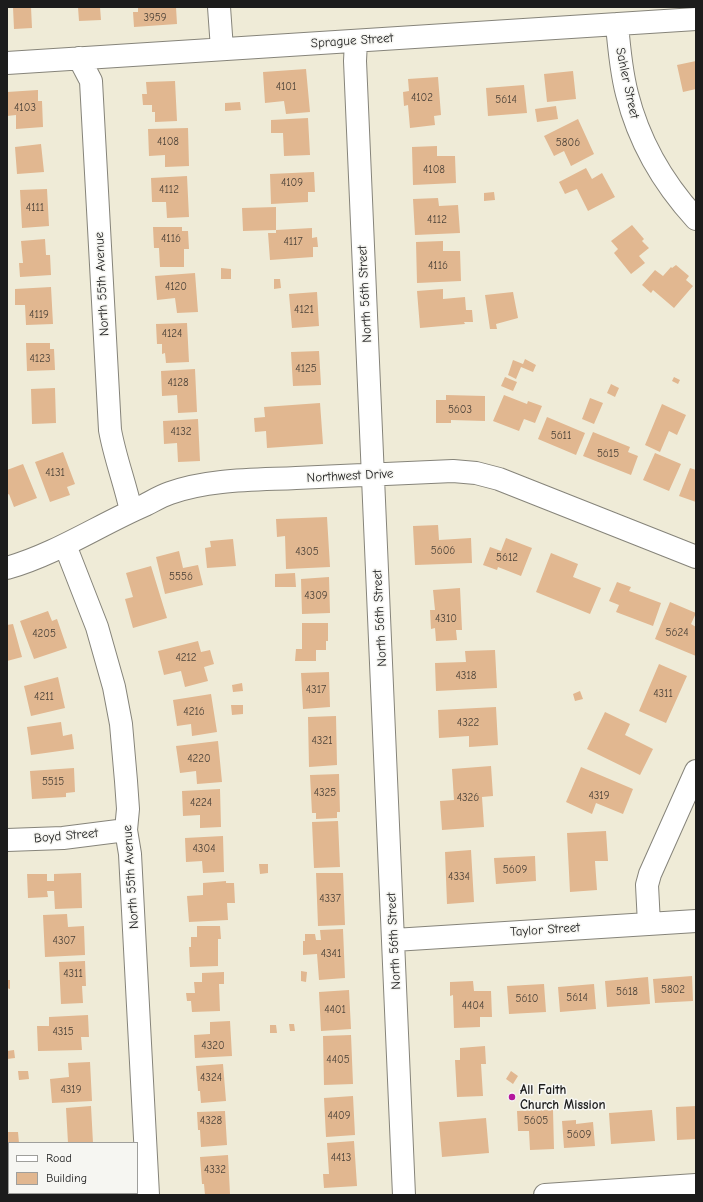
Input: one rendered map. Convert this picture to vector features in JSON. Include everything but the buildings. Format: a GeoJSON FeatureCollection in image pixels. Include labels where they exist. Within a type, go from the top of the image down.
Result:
{"type":"FeatureCollection","features":[{"type":"Feature","properties":{"kind":"street"},"geometry":{"type":"LineString","coordinates":[[219,7],[222,49]]}},
{"type":"Feature","properties":{"kind":"street","name":"Sprague Street"},"geometry":{"type":"LineString","coordinates":[[7,63],[696,19]]}},
{"type":"Feature","properties":{"kind":"street","name":"Sahler Street"},"geometry":{"type":"LineString","coordinates":[[616,24],[624,80],[637,126],[649,153],[663,178],[696,219]]}},
{"type":"Feature","properties":{"kind":"street","name":"North 56th Street"},"geometry":{"type":"LineString","coordinates":[[356,41],[355,69],[404,1195]]}},
{"type":"Feature","properties":{"kind":"street","name":"North 55th Avenue"},"geometry":{"type":"LineString","coordinates":[[79,58],[91,81],[110,430],[113,450],[127,490],[131,511]]}},
{"type":"Feature","properties":{"kind":"street","name":"Northwest Drive"},"geometry":{"type":"LineString","coordinates":[[7,568],[24,563],[65,545],[131,511],[169,494],[208,484],[252,480],[454,471],[476,473],[499,479],[696,557]]}},
{"type":"Feature","properties":{"kind":"street","name":"North 55th Avenue"},"geometry":{"type":"LineString","coordinates":[[65,545],[97,627],[114,687],[121,724],[128,809],[126,830],[130,854],[148,1195]]}},
{"type":"Feature","properties":{"kind":"street"},"geometry":{"type":"LineString","coordinates":[[649,924],[647,886],[650,874],[696,771]]}},
{"type":"Feature","properties":{"kind":"street","name":"Boyd Street"},"geometry":{"type":"LineString","coordinates":[[7,840],[63,838],[126,830]]}},
{"type":"Feature","properties":{"kind":"street","name":"Taylor Street"},"geometry":{"type":"LineString","coordinates":[[394,940],[696,921]]}},
{"type":"Feature","properties":{"kind":"street"},"geometry":{"type":"LineString","coordinates":[[545,1195],[696,1185]]}},
{"type":"Feature","properties":{"kind":"place","name":"All Faith Church Mission"},"geometry":{"type":"Point","coordinates":[512,1097]}}]}
